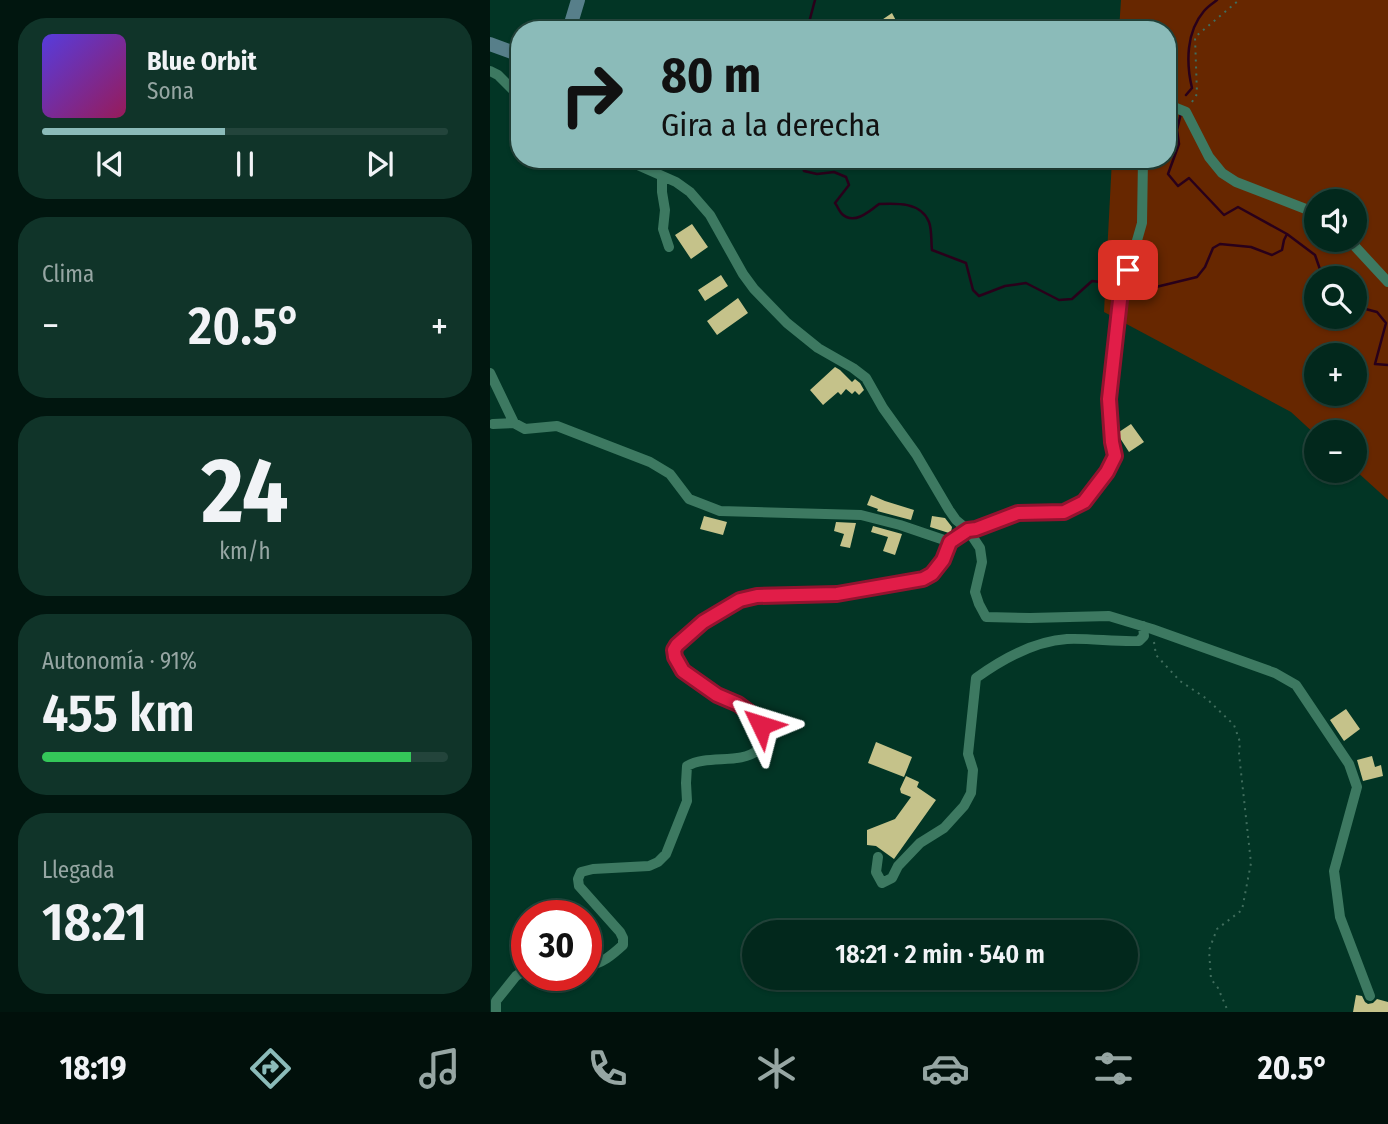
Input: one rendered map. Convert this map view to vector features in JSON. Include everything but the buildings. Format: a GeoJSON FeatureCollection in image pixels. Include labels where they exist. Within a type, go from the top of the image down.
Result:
{"type":"FeatureCollection","features":[{"type":"Feature","properties":{"kind":"street"},"geometry":{"type":"LineString","coordinates":[[572,21],[578,0]]}},
{"type":"Feature","properties":{"kind":"street"},"geometry":{"type":"LineString","coordinates":[[490,44],[511,52]]}},
{"type":"Feature","properties":{"kind":"street"},"geometry":{"type":"LineString","coordinates":[[490,71],[511,88]]}},
{"type":"Feature","properties":{"kind":"street"},"geometry":{"type":"LineString","coordinates":[[1176,108],[1186,112],[1209,156],[1222,173],[1236,182],[1304,209]]}},
{"type":"Feature","properties":{"kind":"street"},"geometry":{"type":"LineString","coordinates":[[644,168],[676,182],[690,192],[710,215],[754,289],[787,323],[818,348],[866,378],[949,510],[980,548],[982,562],[975,592],[986,617],[1109,616],[1148,627],[1275,673],[1296,685],[1349,764],[1357,787],[1334,871],[1340,917],[1370,996]]}},
{"type":"Feature","properties":{"kind":"street"},"geometry":{"type":"LineString","coordinates":[[591,900],[579,886],[578,878],[581,872],[649,866],[666,854],[687,800],[687,766],[704,760],[738,758],[757,752],[762,746],[765,737],[761,725],[753,715],[738,704],[717,695],[683,671],[675,657],[674,650],[677,645],[703,622],[740,600],[757,596],[837,594],[923,579],[932,574],[943,560],[950,542],[968,530],[1018,513],[1064,512],[1084,502],[1107,472],[1115,456],[1109,399],[1120,300],[1142,223],[1143,168]]}},
{"type":"Feature","properties":{"kind":"street"},"geometry":{"type":"LineString","coordinates":[[662,176],[665,210],[663,229],[669,247]]}},
{"type":"Feature","properties":{"kind":"street"},"geometry":{"type":"LineString","coordinates":[[1360,252],[1388,282]]}},
{"type":"Feature","properties":{"kind":"street"},"geometry":{"type":"LineString","coordinates":[[490,373],[514,423]]}},
{"type":"Feature","properties":{"kind":"street"},"geometry":{"type":"LineString","coordinates":[[493,424],[514,423],[525,429],[557,426],[650,462],[670,474],[689,499],[720,511],[861,515],[950,542]]}},
{"type":"Feature","properties":{"kind":"street"},"geometry":{"type":"LineString","coordinates":[[878,856],[876,872],[882,883],[892,878],[898,866],[919,843],[944,828],[964,806],[971,793],[972,770],[968,754],[976,678],[990,668],[1041,644],[1064,639],[1139,641],[1148,627]]}},
{"type":"Feature","properties":{"kind":"street"},"geometry":{"type":"LineString","coordinates":[[602,912],[623,938],[623,945],[602,962]]}},
{"type":"Feature","properties":{"kind":"street"},"geometry":{"type":"LineString","coordinates":[[496,1012],[496,1001],[511,982]]}},
{"type":"Feature","properties":{"kind":"path"},"geometry":{"type":"LineString","coordinates":[[1186,112],[1197,93],[1195,37],[1239,0]]}},
{"type":"Feature","properties":{"kind":"path"},"geometry":{"type":"LineString","coordinates":[[1148,627],[1156,655],[1180,681],[1207,699],[1234,725],[1240,742],[1251,863],[1242,910],[1217,929],[1209,950],[1211,979],[1218,988],[1226,1012]]}},
{"type":"Feature","properties":{"kind":"shaded area"},"geometry":{"type":"Polygon","coordinates":[[[1121,0],[1388,0],[1388,500],[1367,481],[1367,420],[1304,420],[1304,424],[1291,412],[1104,312],[1112,168],[1176,168],[1176,21],[1120,21],[1121,0]]]}},
{"type":"Feature","properties":{"kind":"waterway"},"geometry":{"type":"LineString","coordinates":[[809,21],[815,0]]}},
{"type":"Feature","properties":{"kind":"waterway"},"geometry":{"type":"LineString","coordinates":[[1186,95],[1192,88],[1188,58],[1194,28],[1204,11],[1217,0]]}},
{"type":"Feature","properties":{"kind":"waterway"},"geometry":{"type":"LineString","coordinates":[[1176,152],[1181,113]]}},
{"type":"Feature","properties":{"kind":"waterway"},"geometry":{"type":"LineString","coordinates":[[803,168],[804,171],[817,174],[834,172],[846,177],[849,185],[835,203],[847,217],[861,216],[879,204],[907,205],[920,211],[929,222],[932,250],[966,263],[973,290],[979,296],[1005,286],[1026,283],[1059,300],[1072,299],[1092,281],[1109,283]]}},
{"type":"Feature","properties":{"kind":"waterway"},"geometry":{"type":"LineString","coordinates":[[1170,168],[1168,174],[1178,186],[1189,178],[1224,215],[1238,207],[1287,234],[1315,255],[1319,266]]}},
{"type":"Feature","properties":{"kind":"waterway"},"geometry":{"type":"LineString","coordinates":[[1137,284],[1156,287],[1197,277],[1205,267],[1213,248],[1220,244],[1251,247],[1272,255],[1282,250],[1287,234]]}},
{"type":"Feature","properties":{"kind":"waterway"},"geometry":{"type":"LineString","coordinates":[[1367,309],[1377,312],[1386,323],[1375,364],[1388,365]]}},
{"type":"Feature","properties":{"kind":"route"},"geometry":{"type":"LineString","coordinates":[[761,725],[738,704],[717,695],[683,671],[675,657],[674,650],[677,645],[703,622],[740,600],[757,596],[837,594],[923,579],[932,574],[943,560],[950,542],[968,530],[1018,513],[1064,512],[1084,502],[1107,472],[1115,456],[1109,399],[1120,300],[1128,270]]}}]}
